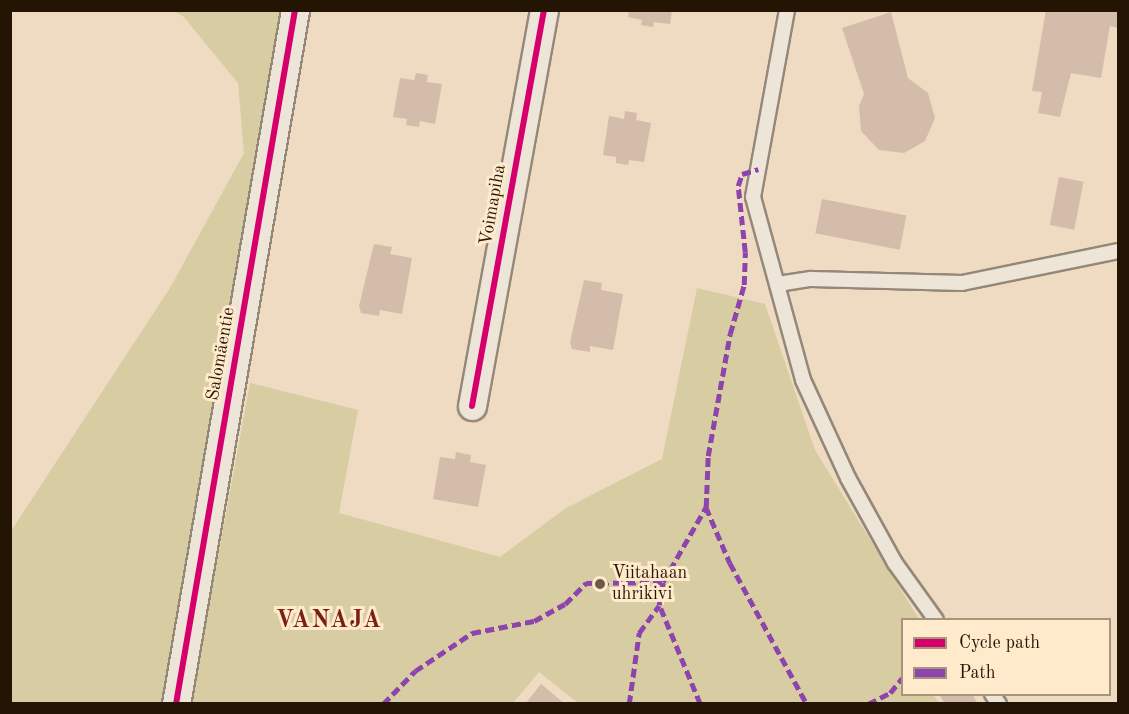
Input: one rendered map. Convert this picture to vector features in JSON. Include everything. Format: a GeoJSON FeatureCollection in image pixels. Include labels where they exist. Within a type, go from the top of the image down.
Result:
{"type":"FeatureCollection","features":[{"type":"Feature","properties":{"kind":"street","name":"Salomäentie"},"geometry":{"type":"LineString","coordinates":[[176,704],[295,10]]}},
{"type":"Feature","properties":{"kind":"street","name":"Voimapiha"},"geometry":{"type":"LineString","coordinates":[[472,406],[544,10]]}},
{"type":"Feature","properties":{"kind":"lane"},"geometry":{"type":"LineString","coordinates":[[786,10],[753,197],[802,380],[848,478],[895,563],[935,618]]}},
{"type":"Feature","properties":{"kind":"lane"},"geometry":{"type":"LineString","coordinates":[[778,284],[811,279],[962,283],[1119,250]]}},
{"type":"Feature","properties":{"kind":"shaded area"},"geometry":{"type":"Polygon","coordinates":[[[173,11],[286,11],[162,703],[11,704],[11,531],[170,288],[244,153],[238,83],[183,16],[173,11]]]}},
{"type":"Feature","properties":{"kind":"shaded area"},"geometry":{"type":"Polygon","coordinates":[[[697,288],[765,304],[815,450],[918,618],[901,618],[901,696],[934,696],[939,703],[578,703],[539,672],[513,703],[191,703],[250,383],[358,410],[339,513],[500,557],[566,508],[662,459],[697,288]]]}},
{"type":"Feature","properties":{"kind":"building"},"geometry":{"type":"Polygon","coordinates":[[[629,10],[672,10],[670,24],[654,22],[653,27],[641,25],[642,20],[628,17],[629,10]]]}},
{"type":"Feature","properties":{"kind":"building"},"geometry":{"type":"Polygon","coordinates":[[[1046,10],[1118,10],[1118,28],[1110,26],[1101,78],[1071,73],[1060,117],[1038,113],[1042,92],[1032,91],[1046,10]]]}},
{"type":"Feature","properties":{"kind":"building"},"geometry":{"type":"Polygon","coordinates":[[[891,12],[908,78],[928,93],[935,118],[925,141],[904,153],[879,150],[861,131],[859,106],[864,94],[842,28],[891,12]]]}},
{"type":"Feature","properties":{"kind":"building"},"geometry":{"type":"Polygon","coordinates":[[[416,73],[428,75],[427,82],[442,84],[435,124],[420,121],[419,127],[406,125],[407,119],[393,117],[400,78],[414,80],[416,73]]]}},
{"type":"Feature","properties":{"kind":"building"},"geometry":{"type":"Polygon","coordinates":[[[625,111],[637,113],[636,120],[651,123],[644,162],[629,160],[628,165],[616,163],[616,157],[603,155],[609,116],[624,119],[625,111]]]}},
{"type":"Feature","properties":{"kind":"building"},"geometry":{"type":"Polygon","coordinates":[[[1059,177],[1084,182],[1074,230],[1050,225],[1059,177]]]}},
{"type":"Feature","properties":{"kind":"building"},"geometry":{"type":"Polygon","coordinates":[[[822,199],[906,215],[900,250],[815,233],[822,199]]]}},
{"type":"Feature","properties":{"kind":"building"},"geometry":{"type":"Polygon","coordinates":[[[374,244],[392,247],[390,254],[412,258],[402,314],[380,310],[379,316],[361,313],[359,306],[374,244]]]}},
{"type":"Feature","properties":{"kind":"building"},"geometry":{"type":"Polygon","coordinates":[[[584,280],[602,283],[601,290],[623,294],[613,350],[590,346],[590,352],[572,349],[570,342],[584,280]]]}},
{"type":"Feature","properties":{"kind":"building"},"geometry":{"type":"Polygon","coordinates":[[[456,452],[471,455],[470,462],[486,465],[478,507],[433,499],[440,457],[455,459],[456,452]]]}},
{"type":"Feature","properties":{"kind":"building"},"geometry":{"type":"Polygon","coordinates":[[[541,684],[565,704],[525,704],[541,684]]]}},
{"type":"Feature","properties":{"kind":"building"},"geometry":{"type":"Polygon","coordinates":[[[940,696],[973,696],[978,704],[945,704],[940,696]]]}},
{"type":"Feature","properties":{"kind":"marked path"},"geometry":{"type":"LineString","coordinates":[[700,704],[659,605],[663,582],[706,507],[708,456],[730,334],[744,285],[745,252],[738,186],[742,174],[758,169]]}},
{"type":"Feature","properties":{"kind":"marked path"},"geometry":{"type":"LineString","coordinates":[[706,507],[730,563],[807,704]]}},
{"type":"Feature","properties":{"kind":"marked path"},"geometry":{"type":"LineString","coordinates":[[383,704],[415,671],[472,633],[534,621],[565,604],[586,583],[663,582]]}},
{"type":"Feature","properties":{"kind":"marked path"},"geometry":{"type":"LineString","coordinates":[[629,704],[639,633],[659,605]]}},
{"type":"Feature","properties":{"kind":"marked path"},"geometry":{"type":"LineString","coordinates":[[868,704],[890,693],[901,679]]}},
{"type":"Feature","properties":{"kind":"cycle path"},"geometry":{"type":"LineString","coordinates":[[176,704],[295,10]]}},
{"type":"Feature","properties":{"kind":"cycle path"},"geometry":{"type":"LineString","coordinates":[[472,406],[544,10]]}},
{"type":"Feature","properties":{"kind":"place","name":"Viitahaan uhrikivi"},"geometry":{"type":"Point","coordinates":[600,584]}},
{"type":"Feature","properties":{"kind":"district","name":"VANAJA"},"geometry":{"type":"Point","coordinates":[329,622]}}]}
